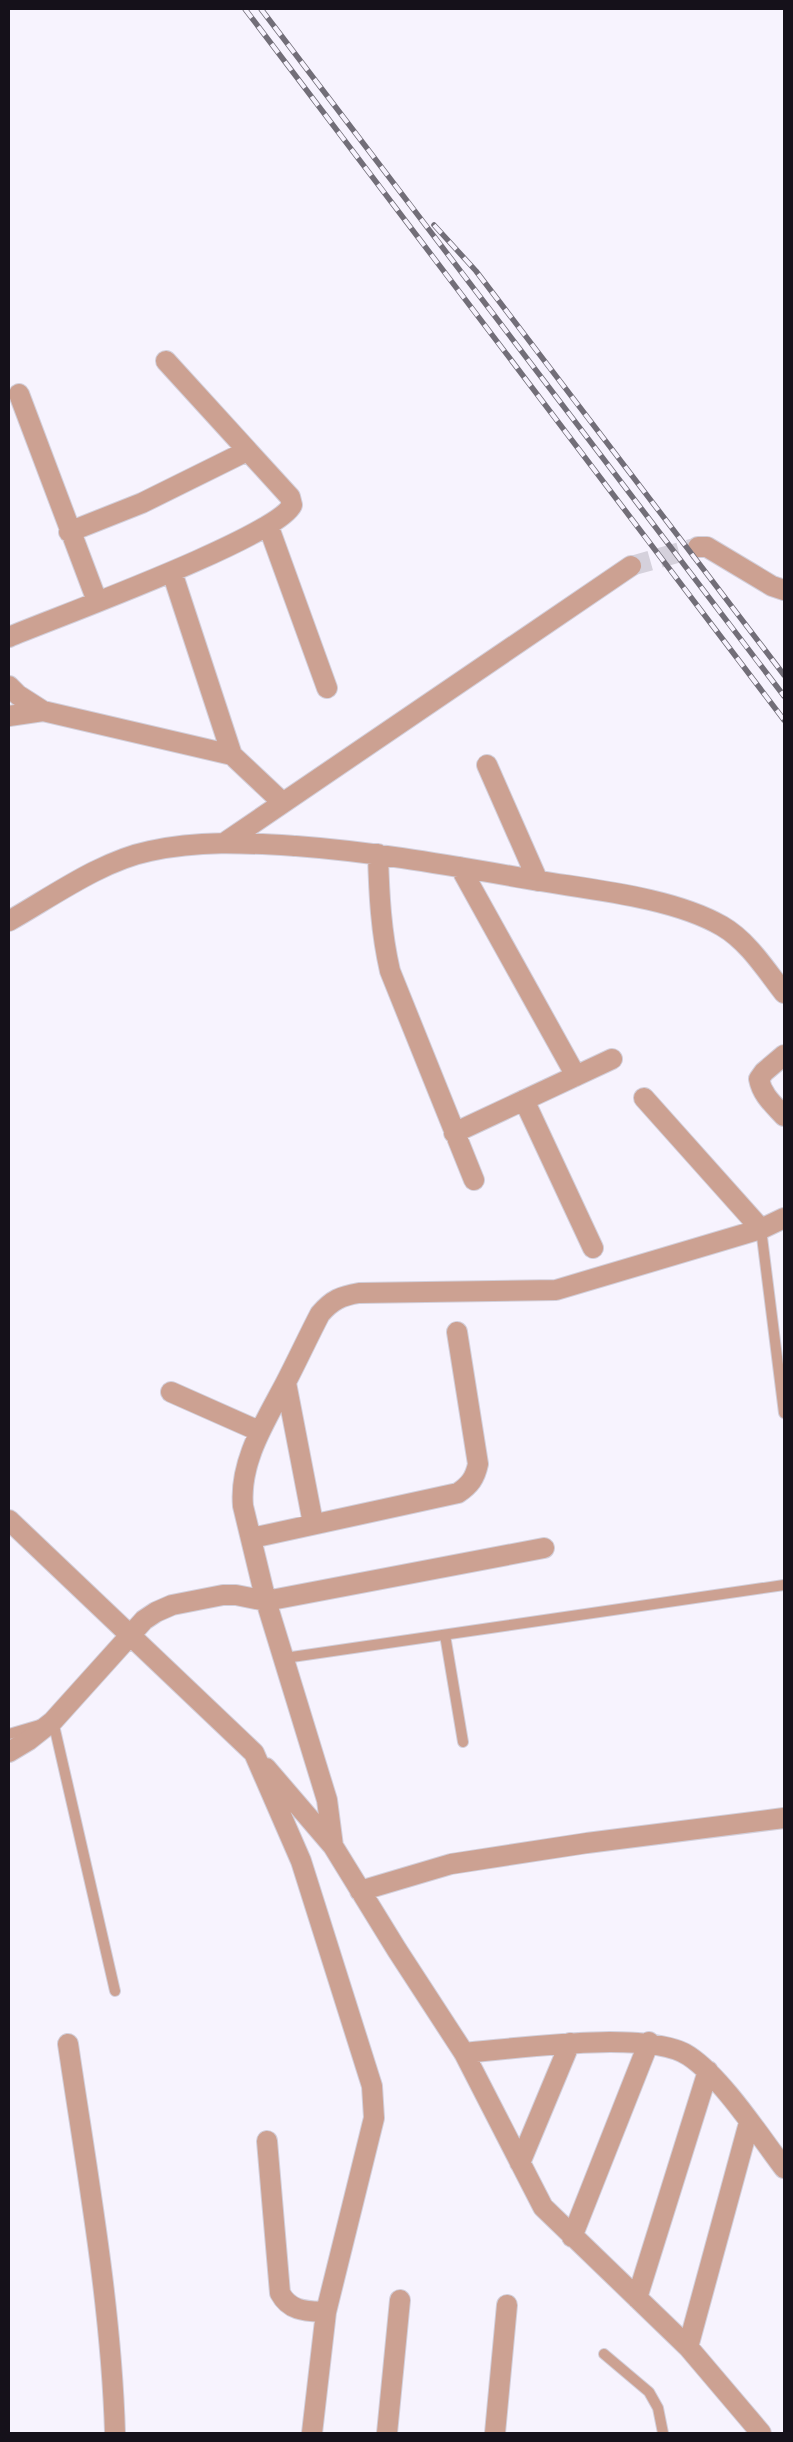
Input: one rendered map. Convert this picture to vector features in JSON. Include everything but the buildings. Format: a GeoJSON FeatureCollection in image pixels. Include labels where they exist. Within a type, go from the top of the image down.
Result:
{"type":"FeatureCollection","features":[{"type":"Feature","properties":{"kind":"street"},"geometry":{"type":"LineString","coordinates":[[9,637],[172,572],[268,526],[288,512],[292,505],[290,497],[166,361]]}},
{"type":"Feature","properties":{"kind":"street"},"geometry":{"type":"LineString","coordinates":[[19,394],[96,601]]}},
{"type":"Feature","properties":{"kind":"street"},"geometry":{"type":"LineString","coordinates":[[69,532],[142,503],[247,451]]}},
{"type":"Feature","properties":{"kind":"street"},"geometry":{"type":"LineString","coordinates":[[268,526],[327,688]]}},
{"type":"Feature","properties":{"kind":"street"},"geometry":{"type":"LineString","coordinates":[[698,547],[707,548],[772,586],[784,590]]}},
{"type":"Feature","properties":{"kind":"street"},"geometry":{"type":"LineString","coordinates":[[227,841],[631,566]]}},
{"type":"Feature","properties":{"kind":"street"},"geometry":{"type":"LineString","coordinates":[[172,572],[232,755],[282,802]]}},
{"type":"Feature","properties":{"kind":"street"},"geometry":{"type":"LineString","coordinates":[[9,686],[18,695],[43,711],[232,755]]}},
{"type":"Feature","properties":{"kind":"street"},"geometry":{"type":"LineString","coordinates":[[9,716],[43,711]]}},
{"type":"Feature","properties":{"kind":"street"},"geometry":{"type":"LineString","coordinates":[[486,765],[538,881]]}},
{"type":"Feature","properties":{"kind":"street"},"geometry":{"type":"LineString","coordinates":[[9,921],[118,859],[189,844],[227,841],[378,854],[642,898],[698,915],[722,926],[742,941],[784,993]]}},
{"type":"Feature","properties":{"kind":"street"},"geometry":{"type":"LineString","coordinates":[[378,854],[380,914],[383,941],[390,971],[474,1180]]}},
{"type":"Feature","properties":{"kind":"street"},"geometry":{"type":"LineString","coordinates":[[460,867],[576,1076]]}},
{"type":"Feature","properties":{"kind":"street"},"geometry":{"type":"LineString","coordinates":[[784,1055],[764,1072],[760,1079],[761,1088],[766,1097],[784,1116]]}},
{"type":"Feature","properties":{"kind":"street"},"geometry":{"type":"LineString","coordinates":[[454,1133],[612,1059]]}},
{"type":"Feature","properties":{"kind":"street"},"geometry":{"type":"LineString","coordinates":[[644,1098],[762,1229]]}},
{"type":"Feature","properties":{"kind":"street"},"geometry":{"type":"LineString","coordinates":[[524,1100],[593,1248]]}},
{"type":"Feature","properties":{"kind":"street"},"geometry":{"type":"LineString","coordinates":[[333,1846],[327,1800],[266,1601],[243,1506],[242,1491],[244,1478],[259,1431],[286,1383],[320,1314],[330,1302],[342,1296],[359,1293],[556,1290],[762,1229],[784,1218]]}},
{"type":"Feature","properties":{"kind":"street"},"geometry":{"type":"LineString","coordinates":[[252,1538],[313,1523],[458,1493],[469,1486],[476,1476],[478,1464],[457,1332]]}},
{"type":"Feature","properties":{"kind":"street"},"geometry":{"type":"LineString","coordinates":[[286,1383],[313,1523]]}},
{"type":"Feature","properties":{"kind":"street"},"geometry":{"type":"LineString","coordinates":[[171,1392],[259,1431]]}},
{"type":"Feature","properties":{"kind":"street"},"geometry":{"type":"LineString","coordinates":[[9,1520],[254,1753],[333,1846],[464,2053],[543,2207],[688,2347],[761,2433]]}},
{"type":"Feature","properties":{"kind":"street"},"geometry":{"type":"LineString","coordinates":[[9,1752],[30,1740],[53,1721],[144,1620],[172,1605],[223,1595],[236,1595],[266,1601],[544,1548]]}},
{"type":"Feature","properties":{"kind":"street"},"geometry":{"type":"LineString","coordinates":[[254,1753],[301,1862],[372,2086],[375,2102],[374,2118],[326,2312],[312,2433]]}},
{"type":"Feature","properties":{"kind":"street"},"geometry":{"type":"LineString","coordinates":[[360,1890],[452,1864],[587,1843],[784,1818]]}},
{"type":"Feature","properties":{"kind":"street"},"geometry":{"type":"LineString","coordinates":[[464,2053],[570,2044],[649,2042],[687,2054],[708,2071],[784,2168]]}},
{"type":"Feature","properties":{"kind":"street"},"geometry":{"type":"LineString","coordinates":[[572,2237],[649,2042]]}},
{"type":"Feature","properties":{"kind":"street"},"geometry":{"type":"LineString","coordinates":[[68,2044],[108,2310],[113,2368],[115,2433]]}},
{"type":"Feature","properties":{"kind":"street"},"geometry":{"type":"LineString","coordinates":[[520,2163],[570,2044]]}},
{"type":"Feature","properties":{"kind":"street"},"geometry":{"type":"LineString","coordinates":[[637,2298],[708,2071]]}},
{"type":"Feature","properties":{"kind":"street"},"geometry":{"type":"LineString","coordinates":[[688,2347],[749,2123]]}},
{"type":"Feature","properties":{"kind":"street"},"geometry":{"type":"LineString","coordinates":[[267,2141],[280,2293],[285,2303],[296,2310],[326,2312]]}},
{"type":"Feature","properties":{"kind":"street"},"geometry":{"type":"LineString","coordinates":[[387,2433],[400,2300]]}},
{"type":"Feature","properties":{"kind":"street"},"geometry":{"type":"LineString","coordinates":[[495,2433],[507,2304]]}},
{"type":"Feature","properties":{"kind":"lane"},"geometry":{"type":"LineString","coordinates":[[762,1229],[784,1413]]}},
{"type":"Feature","properties":{"kind":"lane"},"geometry":{"type":"LineString","coordinates":[[285,1658],[784,1585]]}},
{"type":"Feature","properties":{"kind":"lane"},"geometry":{"type":"LineString","coordinates":[[445,1635],[463,1742]]}},
{"type":"Feature","properties":{"kind":"lane"},"geometry":{"type":"LineString","coordinates":[[9,1734],[53,1721],[115,1991]]}},
{"type":"Feature","properties":{"kind":"lane"},"geometry":{"type":"LineString","coordinates":[[604,2354],[649,2392],[658,2408],[663,2433]]}},
{"type":"Feature","properties":{"kind":"tunnel"},"geometry":{"type":"LineString","coordinates":[[631,566],[698,547]]}},
{"type":"Feature","properties":{"kind":"railway"},"geometry":{"type":"LineString","coordinates":[[245,9],[784,720]]}},
{"type":"Feature","properties":{"kind":"railway"},"geometry":{"type":"LineString","coordinates":[[261,9],[784,696]]}},
{"type":"Feature","properties":{"kind":"railway"},"geometry":{"type":"LineString","coordinates":[[434,225],[476,271],[784,675]]}}]}
